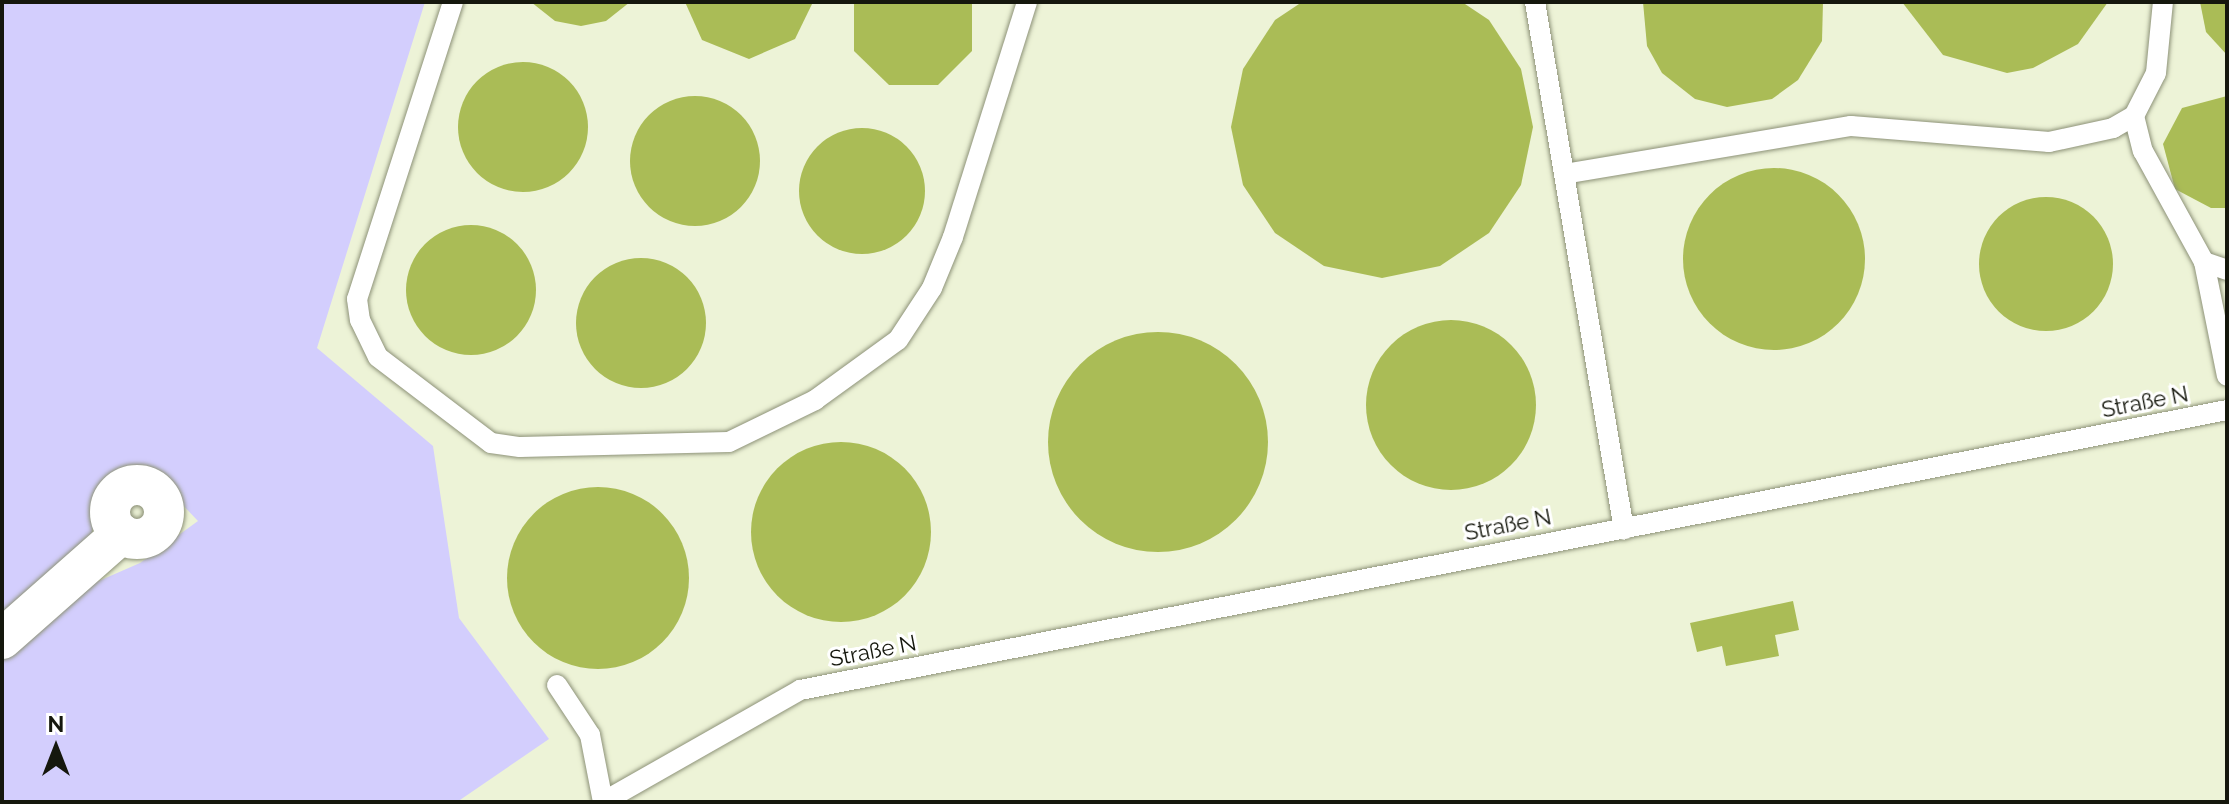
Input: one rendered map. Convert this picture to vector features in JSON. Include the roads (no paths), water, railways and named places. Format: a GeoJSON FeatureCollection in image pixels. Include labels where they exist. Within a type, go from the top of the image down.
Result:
{"type":"FeatureCollection","features":[{"type":"Feature","properties":{"kind":"street"},"geometry":{"type":"LineString","coordinates":[[2,639],[121,534]]}},
{"type":"Feature","properties":{"kind":"lane"},"geometry":{"type":"LineString","coordinates":[[453,2],[357,299],[360,320],[378,357],[491,443],[520,447],[729,442],[815,400],[898,340],[932,288],[953,237],[1027,2]]}},
{"type":"Feature","properties":{"kind":"lane"},"geometry":{"type":"LineString","coordinates":[[1535,2],[1624,530]]}},
{"type":"Feature","properties":{"kind":"lane"},"geometry":{"type":"LineString","coordinates":[[2163,2],[2156,73],[2134,116],[2143,151],[2204,262],[2227,376]]}},
{"type":"Feature","properties":{"kind":"lane"},"geometry":{"type":"LineString","coordinates":[[1564,174],[1851,126],[2049,142],[2134,116]]}},
{"type":"Feature","properties":{"kind":"lane"},"geometry":{"type":"LineString","coordinates":[[2204,262],[2227,270]]}},
{"type":"Feature","properties":{"kind":"lane","name":"Straße N"},"geometry":{"type":"LineString","coordinates":[[603,802],[800,690],[2227,410]]}},
{"type":"Feature","properties":{"kind":"lane"},"geometry":{"type":"LineString","coordinates":[[557,685],[590,735],[603,802]]}}]}
